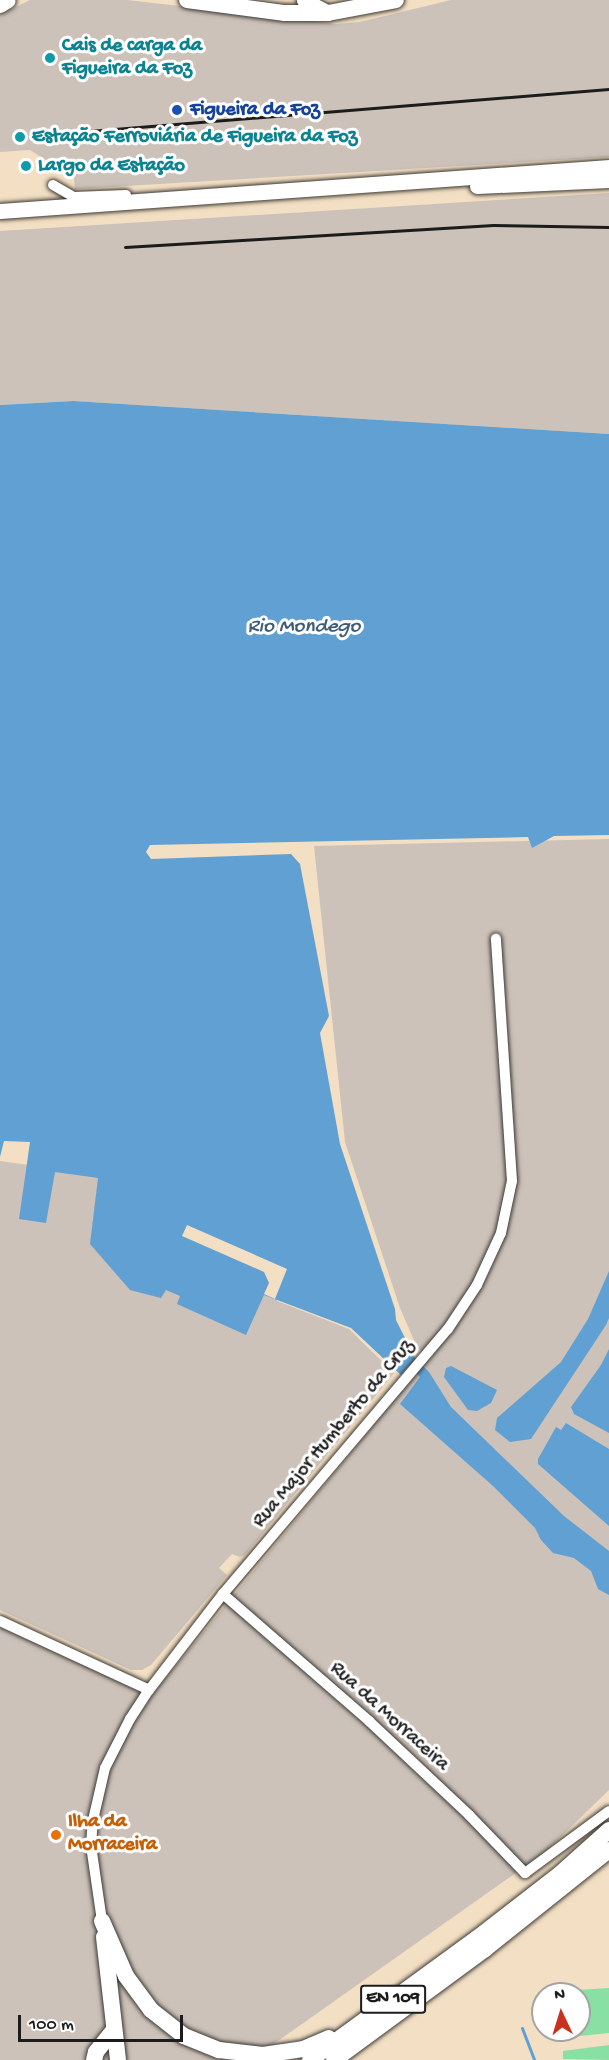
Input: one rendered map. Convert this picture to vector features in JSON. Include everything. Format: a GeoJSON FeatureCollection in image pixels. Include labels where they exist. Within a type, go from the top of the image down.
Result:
{"type":"FeatureCollection","features":[{"type":"Feature","properties":{"kind":"main road"},"geometry":{"type":"LineString","coordinates":[[0,5],[8,0]]}},
{"type":"Feature","properties":{"kind":"main road"},"geometry":{"type":"LineString","coordinates":[[187,0],[254,2],[285,13],[328,13],[396,0]]}},
{"type":"Feature","properties":{"kind":"main road"},"geometry":{"type":"LineString","coordinates":[[304,0],[328,13]]}},
{"type":"Feature","properties":{"kind":"main road"},"geometry":{"type":"LineString","coordinates":[[0,211],[609,166]]}},
{"type":"Feature","properties":{"kind":"main road"},"geometry":{"type":"LineString","coordinates":[[222,196],[609,180]]}},
{"type":"Feature","properties":{"kind":"main road","name":"EN 109"},"geometry":{"type":"LineString","coordinates":[[334,2060],[480,1944],[609,1830]]}},
{"type":"Feature","properties":{"kind":"main road","name":"EN 109"},"geometry":{"type":"LineString","coordinates":[[310,2060],[355,2026],[480,1944],[609,1850]]}},
{"type":"Feature","properties":{"kind":"main road"},"geometry":{"type":"LineString","coordinates":[[102,1921],[126,1976],[151,2010],[184,2036],[219,2050],[262,2055],[303,2049],[355,2026]]}},
{"type":"Feature","properties":{"kind":"main road"},"geometry":{"type":"LineString","coordinates":[[102,1921],[118,2060]]}},
{"type":"Feature","properties":{"kind":"main road"},"geometry":{"type":"LineString","coordinates":[[94,2060],[96,2052],[114,2030]]}},
{"type":"Feature","properties":{"kind":"street"},"geometry":{"type":"LineString","coordinates":[[53,185],[74,197],[197,191],[222,196]]}},
{"type":"Feature","properties":{"kind":"street","name":"Rua Major Humberto da Cruz"},"geometry":{"type":"LineString","coordinates":[[102,1921],[94,1886],[91,1846],[93,1820],[105,1768],[116,1744],[149,1690],[223,1594],[424,1353],[448,1329],[477,1286],[501,1233],[512,1181],[496,939]]}},
{"type":"Feature","properties":{"kind":"street","name":"Rua da Morraceira"},"geometry":{"type":"LineString","coordinates":[[223,1594],[369,1721],[469,1815],[525,1873],[609,1811]]}},
{"type":"Feature","properties":{"kind":"street"},"geometry":{"type":"LineString","coordinates":[[0,1621],[149,1690]]}},
{"type":"Feature","properties":{"kind":"shaded area"},"geometry":{"type":"Polygon","coordinates":[[[30,0],[127,0],[336,24],[360,22],[451,0],[609,0],[609,157],[75,189],[72,162],[52,164],[30,150],[0,152],[0,15],[30,0]]]}},
{"type":"Feature","properties":{"kind":"shaded area"},"geometry":{"type":"Polygon","coordinates":[[[609,193],[609,434],[73,401],[0,405],[0,231],[609,193]]]}},
{"type":"Feature","properties":{"kind":"shaded area"},"geometry":{"type":"Polygon","coordinates":[[[609,839],[609,1790],[544,1853],[251,2060],[0,2060],[0,1627],[151,1696],[428,1359],[416,1345],[400,1308],[345,1142],[314,846],[609,839]]]}},
{"type":"Feature","properties":{"kind":"shaded area"},"geometry":{"type":"Polygon","coordinates":[[[0,1161],[101,1175],[300,1246],[277,1301],[349,1329],[394,1373],[245,1555],[240,1557],[232,1554],[219,1568],[227,1575],[151,1665],[142,1670],[131,1670],[0,1610],[0,1161]]]}},
{"type":"Feature","properties":{"kind":"green space"},"geometry":{"type":"Polygon","coordinates":[[[609,1988],[609,2033],[591,2035],[591,1989],[609,1988]]]}},
{"type":"Feature","properties":{"kind":"green space"},"geometry":{"type":"Polygon","coordinates":[[[609,2045],[609,2060],[563,2059],[563,2051],[609,2045]]]}},
{"type":"Feature","properties":{"kind":"water","name":"Rio Mondego"},"geometry":{"type":"Polygon","coordinates":[[[73,401],[609,434],[609,835],[554,836],[532,848],[528,837],[150,845],[146,852],[151,859],[291,854],[300,864],[329,1016],[320,1033],[340,1144],[395,1309],[396,1320],[415,1358],[429,1372],[451,1407],[564,1516],[609,1551],[609,1595],[598,1589],[591,1571],[574,1558],[553,1553],[541,1540],[535,1528],[493,1486],[400,1404],[420,1377],[410,1365],[401,1375],[351,1328],[264,1295],[246,1335],[177,1304],[180,1296],[166,1290],[161,1298],[130,1290],[90,1244],[98,1178],[55,1172],[46,1223],[19,1219],[30,1142],[4,1141],[0,1157],[0,405],[73,401]]]}},
{"type":"Feature","properties":{"kind":"water"},"geometry":{"type":"Polygon","coordinates":[[[609,1271],[609,1318],[606,1325],[531,1439],[510,1442],[495,1430],[497,1418],[561,1362],[588,1319],[609,1271]]]}},
{"type":"Feature","properties":{"kind":"water"},"geometry":{"type":"Polygon","coordinates":[[[609,1349],[609,1433],[574,1414],[571,1407],[601,1365],[609,1349]]]}},
{"type":"Feature","properties":{"kind":"water"},"geometry":{"type":"Polygon","coordinates":[[[451,1366],[497,1390],[491,1403],[477,1411],[468,1410],[444,1377],[446,1368],[451,1366]]]}},
{"type":"Feature","properties":{"kind":"water"},"geometry":{"type":"Polygon","coordinates":[[[566,1423],[609,1449],[609,1526],[538,1464],[538,1459],[556,1427],[561,1430],[566,1423]]]}},
{"type":"Feature","properties":{"kind":"pier"},"geometry":{"type":"Polygon","coordinates":[[[187,1225],[287,1269],[275,1299],[264,1294],[269,1283],[264,1272],[182,1236],[187,1225]]]}},
{"type":"Feature","properties":{"kind":"waterway"},"geometry":{"type":"LineString","coordinates":[[522,2028],[534,2060]]}},
{"type":"Feature","properties":{"kind":"railway"},"geometry":{"type":"LineString","coordinates":[[65,133],[609,89]]}},
{"type":"Feature","properties":{"kind":"railway"},"geometry":{"type":"LineString","coordinates":[[125,247],[493,225],[609,227]]}},
{"type":"Feature","properties":{"kind":"place","name":"Cais de carga da Figueira da Foz"},"geometry":{"type":"Point","coordinates":[50,58]}},
{"type":"Feature","properties":{"kind":"place","name":"Figueira da Foz"},"geometry":{"type":"Point","coordinates":[177,110]}},
{"type":"Feature","properties":{"kind":"place","name":"Estação Ferroviária de Figueira da Foz"},"geometry":{"type":"Point","coordinates":[20,137]}},
{"type":"Feature","properties":{"kind":"place","name":"Largo da Estação"},"geometry":{"type":"Point","coordinates":[26,166]}},
{"type":"Feature","properties":{"kind":"place","name":"Ilha da Morraceira"},"geometry":{"type":"Point","coordinates":[56,1835]}}]}
